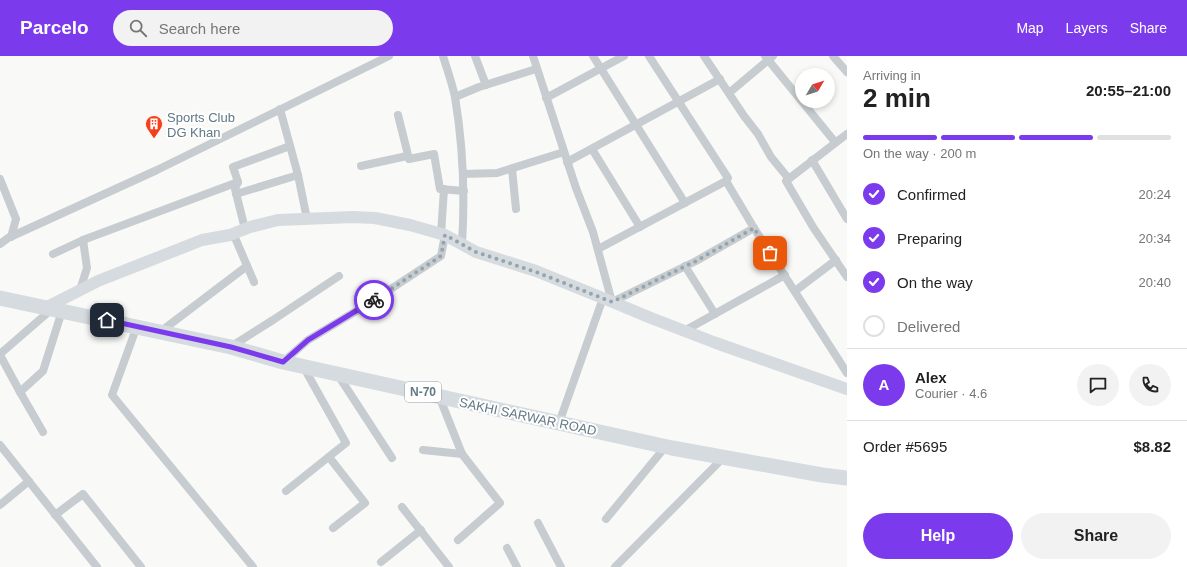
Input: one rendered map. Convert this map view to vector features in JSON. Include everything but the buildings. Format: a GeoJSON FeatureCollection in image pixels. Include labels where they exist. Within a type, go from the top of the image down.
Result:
{"type":"FeatureCollection","features":[{"type":"Feature","properties":{"kind":"highway","name":"SAKHI SARWAR ROAD"},"geometry":{"type":"LineString","coordinates":[[0,298],[137,326],[231,347],[283,362],[666,446],[847,478]]}},
{"type":"Feature","properties":{"kind":"street"},"geometry":{"type":"LineString","coordinates":[[0,244],[12,237],[158,170],[389,56]]}},
{"type":"Feature","properties":{"kind":"street"},"geometry":{"type":"LineString","coordinates":[[443,56],[455,97],[463,174],[464,191],[462,244]]}},
{"type":"Feature","properties":{"kind":"street"},"geometry":{"type":"LineString","coordinates":[[475,56],[486,85]]}},
{"type":"Feature","properties":{"kind":"street"},"geometry":{"type":"LineString","coordinates":[[533,56],[567,162],[593,232],[598,249],[607,300],[559,423]]}},
{"type":"Feature","properties":{"kind":"street"},"geometry":{"type":"LineString","coordinates":[[593,56],[685,203]]}},
{"type":"Feature","properties":{"kind":"street"},"geometry":{"type":"LineString","coordinates":[[546,98],[624,56]]}},
{"type":"Feature","properties":{"kind":"street"},"geometry":{"type":"LineString","coordinates":[[649,56],[728,178],[726,180],[754,228],[847,374]]}},
{"type":"Feature","properties":{"kind":"street"},"geometry":{"type":"LineString","coordinates":[[704,56],[744,116],[758,134],[771,157],[789,179]]}},
{"type":"Feature","properties":{"kind":"street"},"geometry":{"type":"LineString","coordinates":[[833,56],[847,72]]}},
{"type":"Feature","properties":{"kind":"street"},"geometry":{"type":"LineString","coordinates":[[729,93],[768,57],[836,142]]}},
{"type":"Feature","properties":{"kind":"street"},"geometry":{"type":"LineString","coordinates":[[455,97],[486,85],[536,69]]}},
{"type":"Feature","properties":{"kind":"street"},"geometry":{"type":"LineString","coordinates":[[567,162],[720,79]]}},
{"type":"Feature","properties":{"kind":"street"},"geometry":{"type":"LineString","coordinates":[[280,109],[298,175],[307,219]]}},
{"type":"Feature","properties":{"kind":"street"},"geometry":{"type":"LineString","coordinates":[[398,116],[407,156]]}},
{"type":"Feature","properties":{"kind":"street"},"geometry":{"type":"LineString","coordinates":[[847,134],[786,181],[847,277]]}},
{"type":"Feature","properties":{"kind":"street"},"geometry":{"type":"LineString","coordinates":[[245,229],[235,189],[238,182],[234,167],[290,146]]}},
{"type":"Feature","properties":{"kind":"street"},"geometry":{"type":"LineString","coordinates":[[592,148],[640,227]]}},
{"type":"Feature","properties":{"kind":"street"},"geometry":{"type":"LineString","coordinates":[[463,174],[497,173],[564,152]]}},
{"type":"Feature","properties":{"kind":"street"},"geometry":{"type":"LineString","coordinates":[[361,166],[407,156],[409,159],[434,154],[440,189],[464,191]]}},
{"type":"Feature","properties":{"kind":"street"},"geometry":{"type":"LineString","coordinates":[[812,160],[847,219]]}},
{"type":"Feature","properties":{"kind":"street"},"geometry":{"type":"LineString","coordinates":[[512,169],[516,209]]}},
{"type":"Feature","properties":{"kind":"street"},"geometry":{"type":"LineString","coordinates":[[236,194],[298,175]]}},
{"type":"Feature","properties":{"kind":"street"},"geometry":{"type":"LineString","coordinates":[[0,179],[16,219],[12,237]]}},
{"type":"Feature","properties":{"kind":"street"},"geometry":{"type":"LineString","coordinates":[[598,249],[726,180]]}},
{"type":"Feature","properties":{"kind":"street"},"geometry":{"type":"LineString","coordinates":[[53,254],[83,240],[238,182]]}},
{"type":"Feature","properties":{"kind":"street"},"geometry":{"type":"LineString","coordinates":[[283,362],[308,340],[368,304],[441,256],[444,189]]}},
{"type":"Feature","properties":{"kind":"street"},"geometry":{"type":"LineString","coordinates":[[43,432],[0,354],[53,309],[80,290],[202,240],[233,234],[245,229],[278,220],[353,217],[375,218],[443,234],[476,252],[536,272],[684,331],[847,389]]}},
{"type":"Feature","properties":{"kind":"street"},"geometry":{"type":"LineString","coordinates":[[607,300],[686,266],[754,228]]}},
{"type":"Feature","properties":{"kind":"street"},"geometry":{"type":"LineString","coordinates":[[233,234],[254,282]]}},
{"type":"Feature","properties":{"kind":"street"},"geometry":{"type":"LineString","coordinates":[[80,290],[87,268],[83,240]]}},
{"type":"Feature","properties":{"kind":"street"},"geometry":{"type":"LineString","coordinates":[[795,291],[836,260]]}},
{"type":"Feature","properties":{"kind":"street"},"geometry":{"type":"LineString","coordinates":[[159,332],[247,266]]}},
{"type":"Feature","properties":{"kind":"street"},"geometry":{"type":"LineString","coordinates":[[686,266],[715,314]]}},
{"type":"Feature","properties":{"kind":"street"},"geometry":{"type":"LineString","coordinates":[[684,331],[785,275]]}},
{"type":"Feature","properties":{"kind":"street"},"geometry":{"type":"LineString","coordinates":[[231,347],[339,276]]}},
{"type":"Feature","properties":{"kind":"street"},"geometry":{"type":"LineString","coordinates":[[20,392],[43,371],[53,309]]}},
{"type":"Feature","properties":{"kind":"street"},"geometry":{"type":"LineString","coordinates":[[137,326],[112,395],[253,567]]}},
{"type":"Feature","properties":{"kind":"street"},"geometry":{"type":"LineString","coordinates":[[286,491],[346,443],[303,366]]}},
{"type":"Feature","properties":{"kind":"street"},"geometry":{"type":"LineString","coordinates":[[338,374],[392,458]]}},
{"type":"Feature","properties":{"kind":"street"},"geometry":{"type":"LineString","coordinates":[[439,396],[462,454],[500,503],[458,540]]}},
{"type":"Feature","properties":{"kind":"street"},"geometry":{"type":"LineString","coordinates":[[0,445],[97,567]]}},
{"type":"Feature","properties":{"kind":"street"},"geometry":{"type":"LineString","coordinates":[[606,519],[666,446]]}},
{"type":"Feature","properties":{"kind":"street"},"geometry":{"type":"LineString","coordinates":[[423,450],[462,454]]}},
{"type":"Feature","properties":{"kind":"street"},"geometry":{"type":"LineString","coordinates":[[329,457],[365,503],[333,528]]}},
{"type":"Feature","properties":{"kind":"street"},"geometry":{"type":"LineString","coordinates":[[615,567],[724,457]]}},
{"type":"Feature","properties":{"kind":"street"},"geometry":{"type":"LineString","coordinates":[[0,505],[29,481]]}},
{"type":"Feature","properties":{"kind":"street"},"geometry":{"type":"LineString","coordinates":[[55,515],[83,494],[141,567]]}},
{"type":"Feature","properties":{"kind":"street"},"geometry":{"type":"LineString","coordinates":[[402,507],[449,567]]}},
{"type":"Feature","properties":{"kind":"street"},"geometry":{"type":"LineString","coordinates":[[538,523],[561,567]]}},
{"type":"Feature","properties":{"kind":"street"},"geometry":{"type":"LineString","coordinates":[[381,562],[420,530]]}},
{"type":"Feature","properties":{"kind":"street"},"geometry":{"type":"LineString","coordinates":[[507,548],[517,567]]}},
{"type":"Feature","properties":{"kind":"way so far"},"geometry":{"type":"LineString","coordinates":[[374,300],[441,256],[445,235],[476,252],[536,272],[612,302],[696,261],[754,228],[770,253]]}},
{"type":"Feature","properties":{"kind":"place","name":"Sports Club DG Khan"},"geometry":{"type":"Point","coordinates":[154,139]}},
{"type":"Feature","properties":{"kind":"route"},"geometry":{"type":"LineString","coordinates":[[107,320],[231,347],[283,362],[308,340],[374,300]]}}]}
